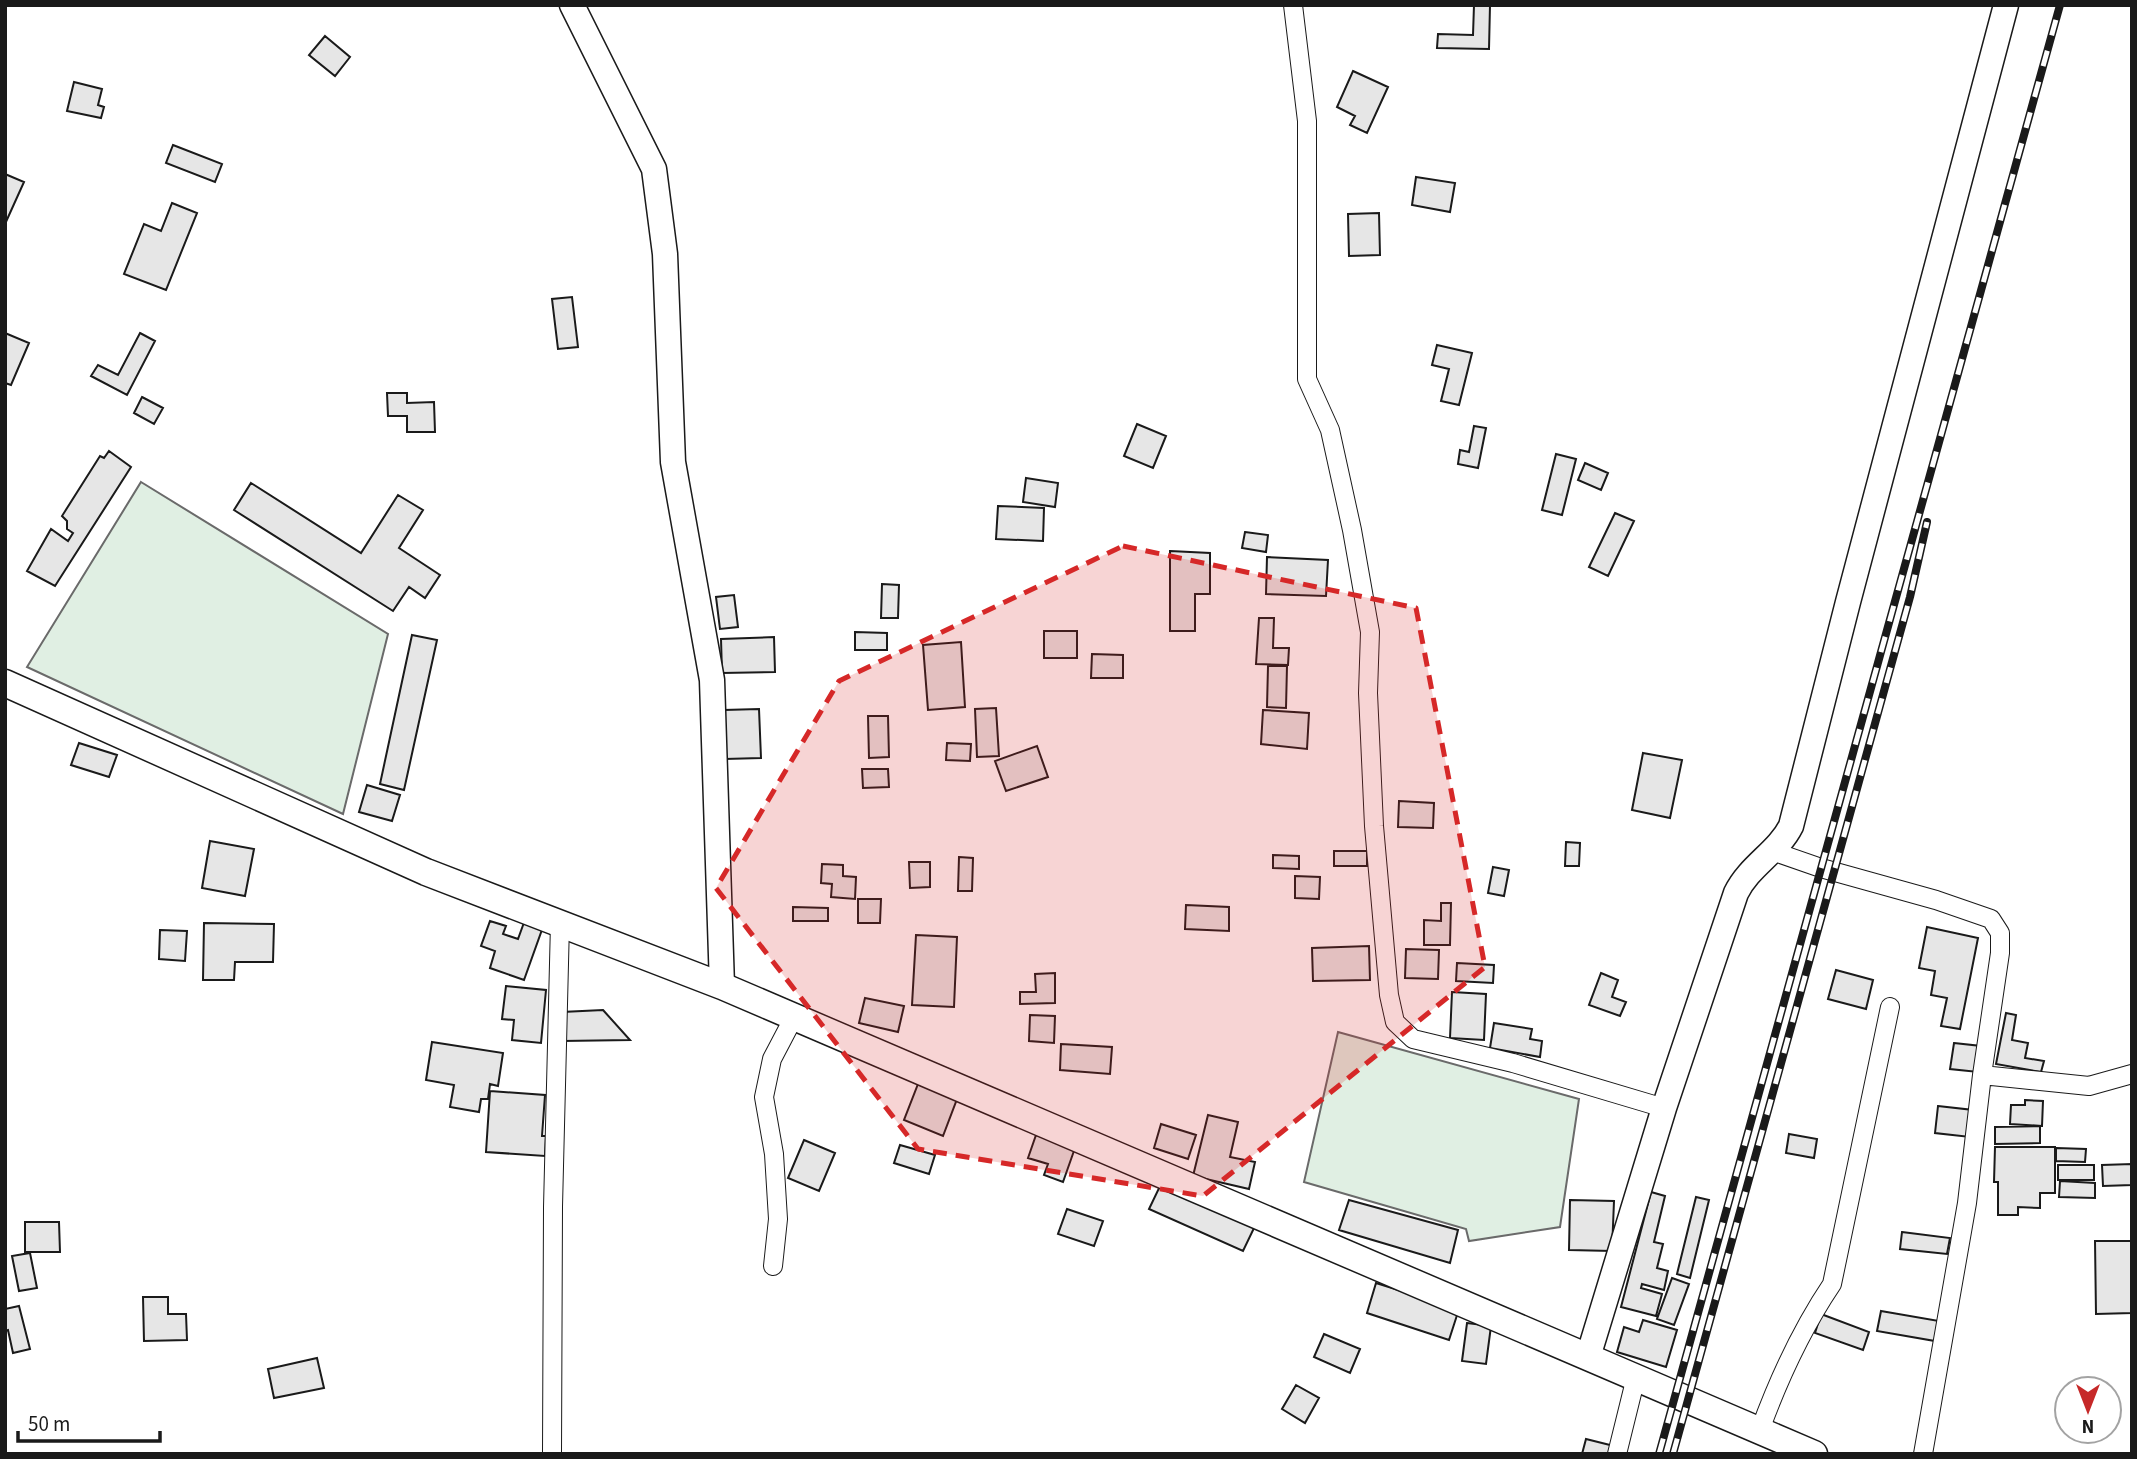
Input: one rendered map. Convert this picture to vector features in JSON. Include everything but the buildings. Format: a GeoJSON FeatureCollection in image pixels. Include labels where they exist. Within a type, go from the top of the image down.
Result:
{"type":"FeatureCollection","features":[{"type":"Feature","properties":{"kind":"main road"},"geometry":{"type":"LineString","coordinates":[[5,683],[426,872],[722,986],[1636,1377],[1769,1440],[1814,1454]]}},
{"type":"Feature","properties":{"kind":"street"},"geometry":{"type":"LineString","coordinates":[[572,5],[654,169],[665,254],[673,463],[712,680],[722,986]]}},
{"type":"Feature","properties":{"kind":"street"},"geometry":{"type":"LineString","coordinates":[[1293,5],[1307,121],[1307,379],[1330,430],[1352,530],[1370,632],[1368,693],[1374,826],[1389,995],[1395,1021],[1413,1039],[1513,1063],[1664,1108]]}},
{"type":"Feature","properties":{"kind":"street"},"geometry":{"type":"LineString","coordinates":[[1588,1357],[1664,1108],[1736,893],[1746,877],[1772,851],[1791,826],[2006,5]]}},
{"type":"Feature","properties":{"kind":"street"},"geometry":{"type":"LineString","coordinates":[[1772,851],[1991,919],[2000,933],[2000,953],[1967,1203],[1923,1454]]}},
{"type":"Feature","properties":{"kind":"street"},"geometry":{"type":"LineString","coordinates":[[552,1454],[553,1194],[560,923]]}},
{"type":"Feature","properties":{"kind":"street"},"geometry":{"type":"LineString","coordinates":[[1769,1440],[1776,1386],[1808,1320],[1832,1284],[1890,1007]]}},
{"type":"Feature","properties":{"kind":"street"},"geometry":{"type":"LineString","coordinates":[[773,1266],[777,1206],[774,1154],[764,1097],[772,1059],[794,1017]]}},
{"type":"Feature","properties":{"kind":"street"},"geometry":{"type":"LineString","coordinates":[[1982,1075],[2089,1086],[2132,1074]]}},
{"type":"Feature","properties":{"kind":"street"},"geometry":{"type":"LineString","coordinates":[[1617,1454],[1636,1377]]}},
{"type":"Feature","properties":{"kind":"highlighted area"},"geometry":{"type":"Polygon","coordinates":[[[1123,546],[1416,608],[1485,967],[1203,1196],[918,1149],[716,888],[839,681],[1123,546]]]}},
{"type":"Feature","properties":{"kind":"green space"},"geometry":{"type":"Polygon","coordinates":[[[141,482],[388,634],[343,814],[27,667],[141,482]]]}},
{"type":"Feature","properties":{"kind":"green space"},"geometry":{"type":"Polygon","coordinates":[[[1338,1032],[1579,1099],[1560,1227],[1469,1241],[1466,1229],[1304,1182],[1338,1032]]]}},
{"type":"Feature","properties":{"kind":"railway"},"geometry":{"type":"LineString","coordinates":[[1659,1454],[2060,5]]}},
{"type":"Feature","properties":{"kind":"railway"},"geometry":{"type":"LineString","coordinates":[[1673,1454],[1910,597],[1927,522]]}}]}
